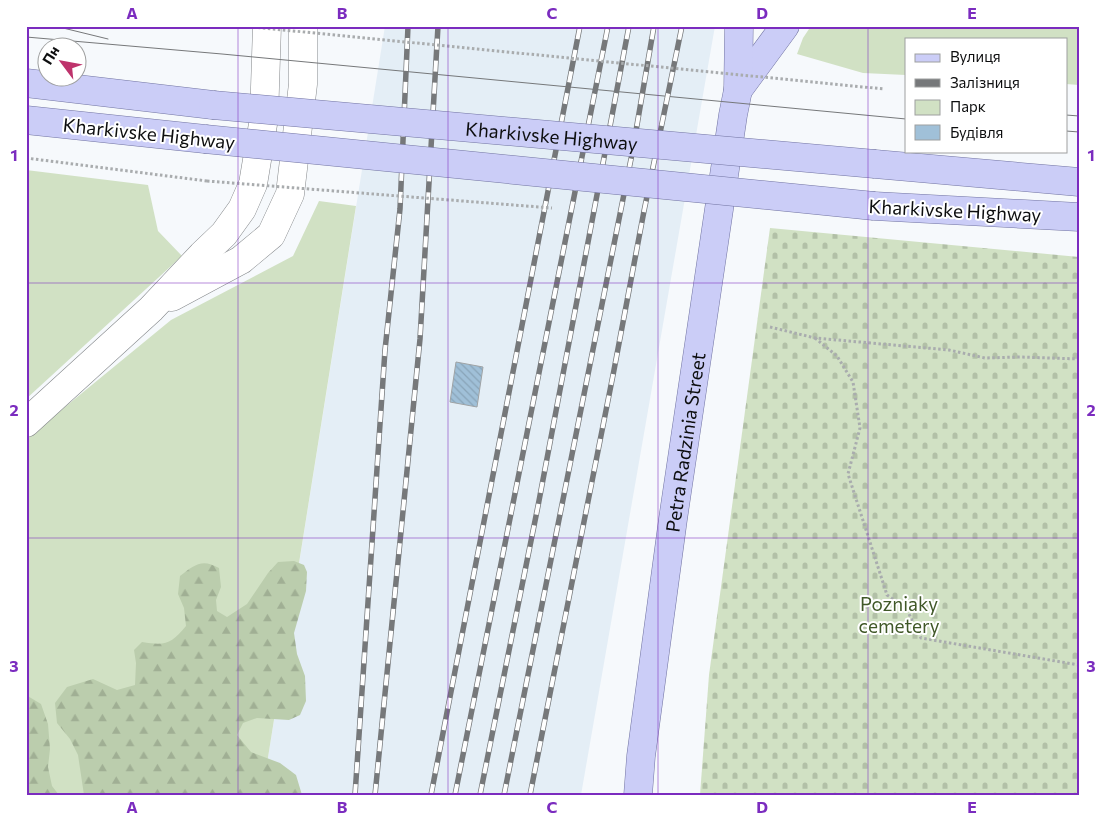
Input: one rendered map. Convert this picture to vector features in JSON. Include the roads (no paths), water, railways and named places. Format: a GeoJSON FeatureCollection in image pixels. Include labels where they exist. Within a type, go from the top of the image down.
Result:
{"type":"FeatureCollection","features":[{"type":"Feature","properties":{"kind":"main road","name":"Petra Radzinia Street"},"geometry":{"type":"LineString","coordinates":[[638,795],[641,756],[673,519],[731,124],[738,90],[739,26]]}},
{"type":"Feature","properties":{"kind":"main road","name":"Petra Radzinia Street"},"geometry":{"type":"LineString","coordinates":[[738,90],[785,26]]}},
{"type":"Feature","properties":{"kind":"main road","name":"Kharkivske Highway"},"geometry":{"type":"LineString","coordinates":[[26,83],[213,105],[1079,182]]}},
{"type":"Feature","properties":{"kind":"main road","name":"Kharkivske Highway"},"geometry":{"type":"LineString","coordinates":[[26,120],[874,206],[1079,217]]}},
{"type":"Feature","properties":{"kind":"lane"},"geometry":{"type":"LineString","coordinates":[[26,423],[151,308],[224,234],[242,209],[253,184],[264,118],[267,26]]}},
{"type":"Feature","properties":{"kind":"lane"},"geometry":{"type":"LineString","coordinates":[[151,308],[241,260],[271,235],[290,194],[303,84],[304,26]]}},
{"type":"Feature","properties":{"kind":"tram line"},"geometry":{"type":"LineString","coordinates":[[50,26],[108,39]]}},
{"type":"Feature","properties":{"kind":"tram line"},"geometry":{"type":"LineString","coordinates":[[26,37],[905,119]]}},
{"type":"Feature","properties":{"kind":"tram line"},"geometry":{"type":"LineString","coordinates":[[1068,115],[1079,116]]}},
{"type":"Feature","properties":{"kind":"tram line"},"geometry":{"type":"LineString","coordinates":[[1068,131],[1079,132]]}},
{"type":"Feature","properties":{"kind":"railway"},"geometry":{"type":"LineString","coordinates":[[355,795],[385,350],[400,209],[408,26]]}},
{"type":"Feature","properties":{"kind":"railway"},"geometry":{"type":"LineString","coordinates":[[375,795],[420,339],[438,26]]}},
{"type":"Feature","properties":{"kind":"railway"},"geometry":{"type":"LineString","coordinates":[[431,795],[580,26]]}},
{"type":"Feature","properties":{"kind":"railway"},"geometry":{"type":"LineString","coordinates":[[455,795],[608,26]]}},
{"type":"Feature","properties":{"kind":"railway"},"geometry":{"type":"LineString","coordinates":[[480,795],[538,506],[629,26]]}},
{"type":"Feature","properties":{"kind":"railway"},"geometry":{"type":"LineString","coordinates":[[504,795],[632,154],[654,26]]}},
{"type":"Feature","properties":{"kind":"railway"},"geometry":{"type":"LineString","coordinates":[[530,795],[682,26]]}},
{"type":"Feature","properties":{"kind":"park label","name":"Pozniaky cemetery"},"geometry":{"type":"Point","coordinates":[899,614]}}]}
